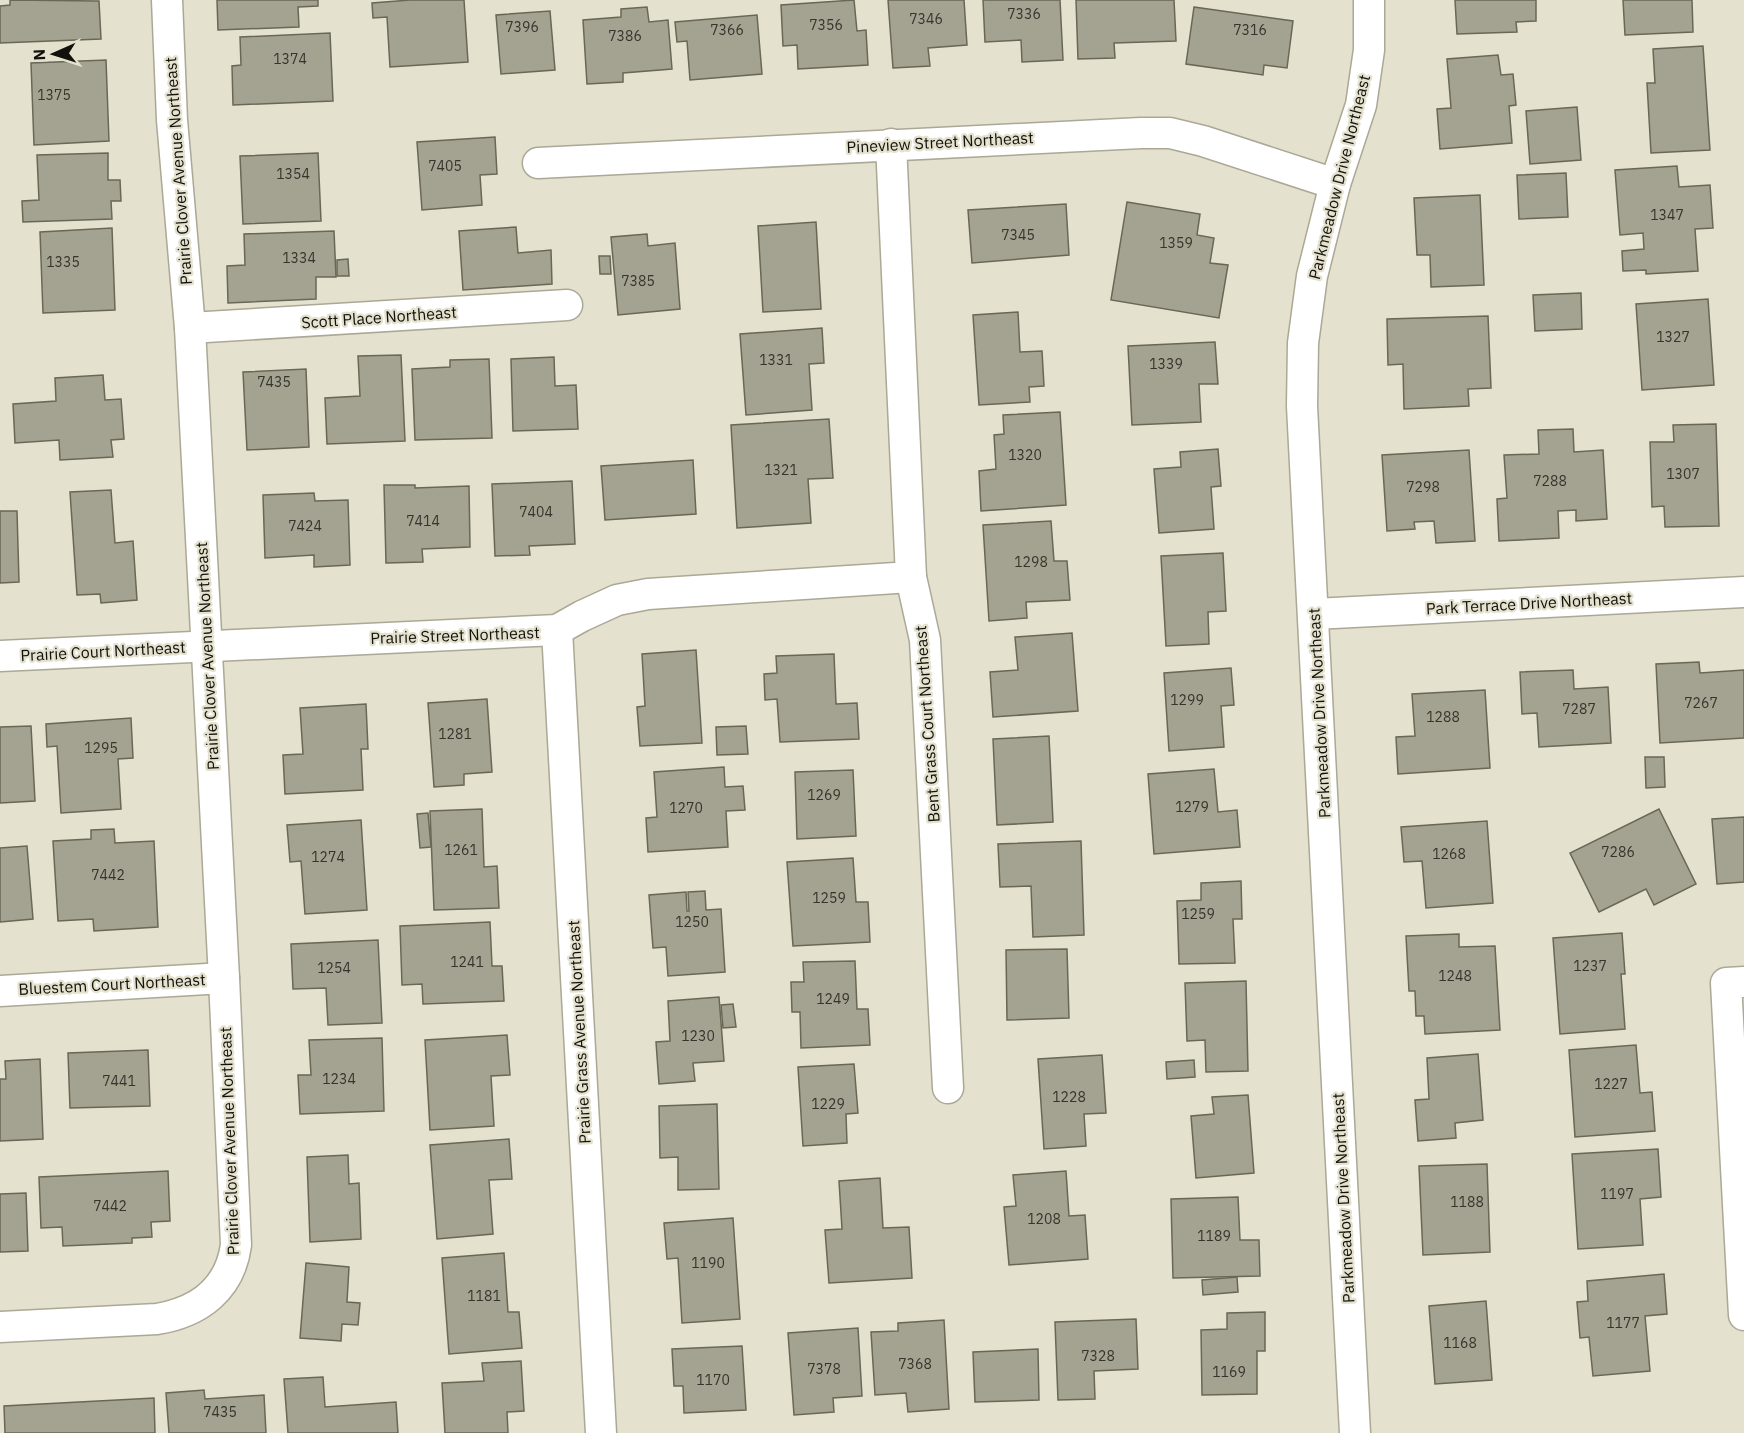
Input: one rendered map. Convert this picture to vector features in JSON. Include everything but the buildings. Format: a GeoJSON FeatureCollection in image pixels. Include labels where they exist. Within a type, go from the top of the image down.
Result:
{"type":"FeatureCollection","features":[{"type":"Feature","properties":{"kind":"street","name":"Prairie Clover Avenue Northeast"},"geometry":{"type":"LineString","coordinates":[[0,1327],[177,1316],[203,1301],[219,1287],[234,1261],[236,1245],[224,978],[190,328],[172,120],[167,0]]}},
{"type":"Feature","properties":{"kind":"street","name":"Parkmeadow Drive Northeast"},"geometry":{"type":"LineString","coordinates":[[1355,1433],[1302,406],[1303,343],[1312,276],[1335,184],[1361,105],[1369,50],[1370,0]]}},
{"type":"Feature","properties":{"kind":"street","name":"Pineview Street Northeast"},"geometry":{"type":"LineString","coordinates":[[538,163],[891,144],[1170,133],[1203,141],[1335,184]]}},
{"type":"Feature","properties":{"kind":"street","name":"Bent Grass Court Northeast"},"geometry":{"type":"LineString","coordinates":[[891,144],[911,577],[925,640],[948,1088]]}},
{"type":"Feature","properties":{"kind":"street","name":"Scott Place Northeast"},"geometry":{"type":"LineString","coordinates":[[190,328],[567,305]]}},
{"type":"Feature","properties":{"kind":"street","name":"Prairie Street Northeast"},"geometry":{"type":"LineString","coordinates":[[206,646],[557,630],[617,600],[648,594],[911,577]]}},
{"type":"Feature","properties":{"kind":"street","name":"Park Terrace Drive Northeast"},"geometry":{"type":"LineString","coordinates":[[1314,614],[1744,592]]}},
{"type":"Feature","properties":{"kind":"street","name":"Prairie Grass Avenue Northeast"},"geometry":{"type":"LineString","coordinates":[[557,630],[601,1433]]}},
{"type":"Feature","properties":{"kind":"street","name":"Prairie Court Northeast"},"geometry":{"type":"LineString","coordinates":[[0,656],[206,646]]}},
{"type":"Feature","properties":{"kind":"street","name":"Bluestem Court Northeast"},"geometry":{"type":"LineString","coordinates":[[0,991],[224,978]]}},
{"type":"Feature","properties":{"kind":"street"},"geometry":{"type":"LineString","coordinates":[[1735,982],[1744,1315]]}}]}
